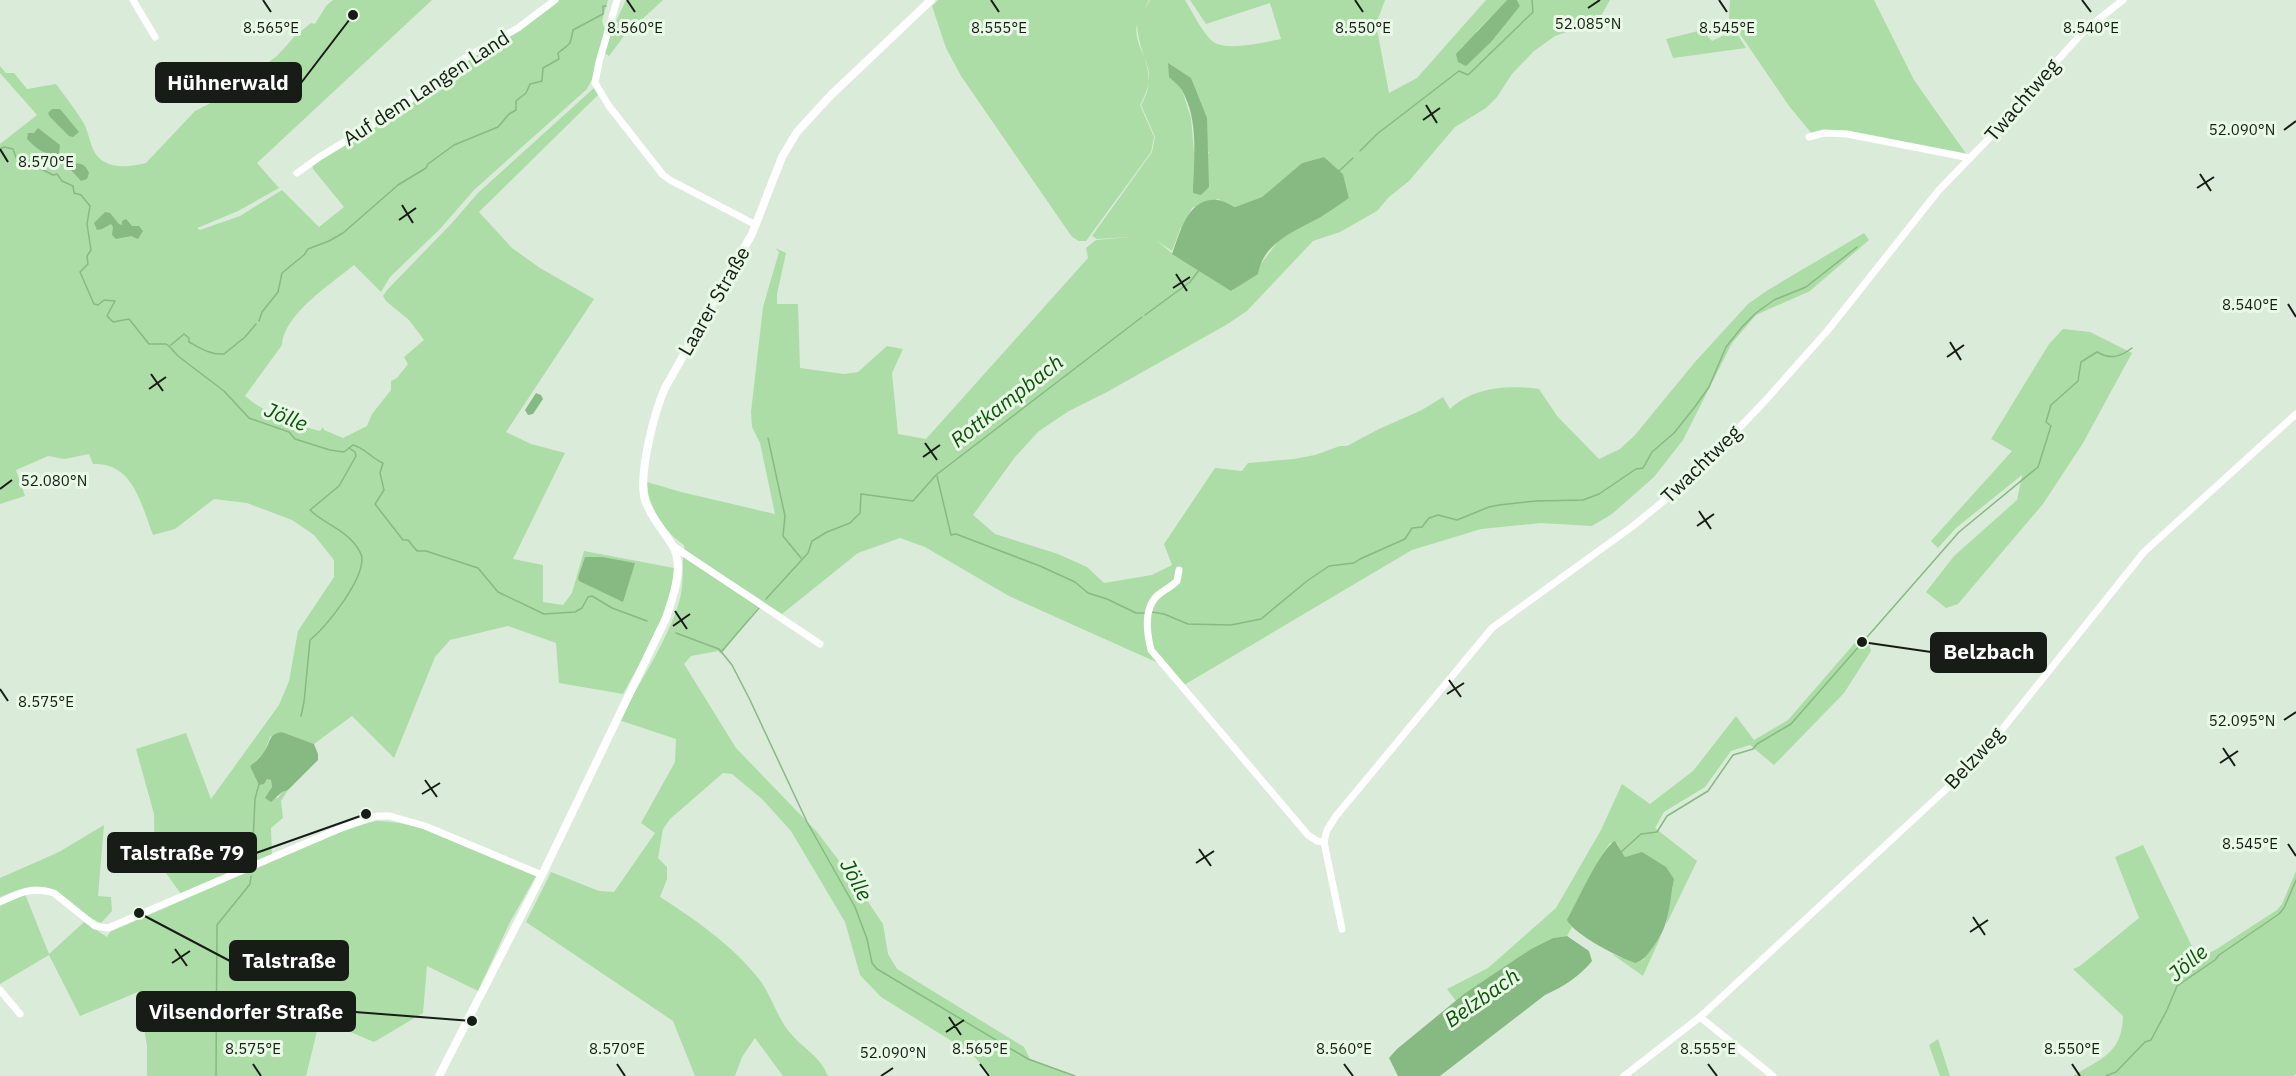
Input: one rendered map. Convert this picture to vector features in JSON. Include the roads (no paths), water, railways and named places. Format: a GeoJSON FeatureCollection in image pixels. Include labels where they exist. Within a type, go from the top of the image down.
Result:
{"type":"FeatureCollection","features":[{"type":"Feature","properties":{"kind":"street"},"geometry":{"type":"LineString","coordinates":[[133,0],[155,37]]}},
{"type":"Feature","properties":{"kind":"street","name":"Auf dem Langen Land"},"geometry":{"type":"LineString","coordinates":[[297,173],[400,108],[460,61],[518,28],[555,0]]}},
{"type":"Feature","properties":{"kind":"street"},"geometry":{"type":"LineString","coordinates":[[616,0],[598,62],[595,83],[609,106],[670,180],[756,225]]}},
{"type":"Feature","properties":{"kind":"street","name":"Laarer Straße"},"geometry":{"type":"LineString","coordinates":[[439,1076],[543,875],[666,618],[676,583],[677,557],[673,546],[654,519],[644,498],[644,475],[658,405],[665,388],[756,225],[782,157],[797,132],[830,96],[931,0]]}},
{"type":"Feature","properties":{"kind":"street","name":"Twachtweg"},"geometry":{"type":"LineString","coordinates":[[1324,842],[1327,830],[1336,816],[1492,628],[1633,526],[1677,490],[1716,452],[1828,330],[1939,190],[2001,126],[2046,71],[2086,29],[2123,0]]}},
{"type":"Feature","properties":{"kind":"street"},"geometry":{"type":"LineString","coordinates":[[1809,137],[1824,133],[1847,134],[1970,158]]}},
{"type":"Feature","properties":{"kind":"street","name":"Belzweg"},"geometry":{"type":"LineString","coordinates":[[1624,1076],[1700,1017],[1970,767],[2144,552],[2296,414]]}},
{"type":"Feature","properties":{"kind":"street"},"geometry":{"type":"LineString","coordinates":[[673,546],[820,644]]}},
{"type":"Feature","properties":{"kind":"street"},"geometry":{"type":"LineString","coordinates":[[1179,570],[1177,581],[1156,596],[1152,602],[1147,635],[1151,650],[1308,835],[1317,841],[1324,842],[1342,929]]}},
{"type":"Feature","properties":{"kind":"street"},"geometry":{"type":"LineString","coordinates":[[0,902],[33,889],[46,891],[54,893],[95,926],[108,928],[339,829],[376,816],[390,816],[425,826],[543,875]]}},
{"type":"Feature","properties":{"kind":"street"},"geometry":{"type":"LineString","coordinates":[[0,990],[20,1014]]}},
{"type":"Feature","properties":{"kind":"street"},"geometry":{"type":"LineString","coordinates":[[1700,1017],[1773,1076]]}},
{"type":"Feature","properties":{"kind":"water"},"geometry":{"type":"Polygon","coordinates":[[[1507,0],[1517,0],[1520,6],[1491,42],[1466,66],[1458,62],[1456,54],[1507,0]]]}},
{"type":"Feature","properties":{"kind":"water"},"geometry":{"type":"Polygon","coordinates":[[[1168,63],[1191,78],[1207,118],[1209,187],[1201,195],[1193,193],[1194,140],[1191,114],[1182,90],[1169,77],[1168,63]]]}},
{"type":"Feature","properties":{"kind":"water"},"geometry":{"type":"Polygon","coordinates":[[[52,109],[60,109],[79,132],[73,137],[69,136],[50,117],[48,113],[52,109]]]}},
{"type":"Feature","properties":{"kind":"water"},"geometry":{"type":"Polygon","coordinates":[[[38,128],[60,145],[59,154],[41,151],[27,139],[28,133],[34,133],[38,128]]]}},
{"type":"Feature","properties":{"kind":"water"},"geometry":{"type":"Polygon","coordinates":[[[1324,157],[1343,174],[1349,198],[1321,217],[1282,238],[1267,253],[1258,274],[1231,291],[1172,254],[1182,227],[1192,210],[1199,204],[1217,200],[1235,207],[1262,197],[1302,163],[1324,157]]]}},
{"type":"Feature","properties":{"kind":"water"},"geometry":{"type":"Polygon","coordinates":[[[74,164],[81,164],[85,167],[89,173],[87,179],[81,181],[71,170],[74,164]]]}},
{"type":"Feature","properties":{"kind":"water"},"geometry":{"type":"Polygon","coordinates":[[[105,212],[110,213],[119,224],[122,225],[122,221],[126,219],[132,226],[139,226],[143,231],[138,239],[131,236],[116,239],[112,235],[111,224],[97,230],[94,223],[105,212]]]}},
{"type":"Feature","properties":{"kind":"water"},"geometry":{"type":"Polygon","coordinates":[[[536,393],[543,399],[533,414],[528,415],[525,410],[536,393]]]}},
{"type":"Feature","properties":{"kind":"water"},"geometry":{"type":"Polygon","coordinates":[[[585,557],[602,557],[635,563],[623,602],[579,581],[585,557]]]}},
{"type":"Feature","properties":{"kind":"water"},"geometry":{"type":"Polygon","coordinates":[[[282,732],[314,744],[318,760],[288,790],[282,792],[271,802],[265,798],[272,787],[271,780],[267,779],[264,784],[259,785],[250,766],[263,754],[272,737],[282,732]]]}},
{"type":"Feature","properties":{"kind":"water"},"geometry":{"type":"Polygon","coordinates":[[[1615,841],[1625,857],[1642,852],[1666,867],[1674,879],[1663,931],[1648,954],[1636,963],[1588,939],[1567,920],[1596,865],[1615,841]]]}},
{"type":"Feature","properties":{"kind":"water"},"geometry":{"type":"Polygon","coordinates":[[[1567,936],[1589,951],[1592,961],[1577,976],[1545,995],[1440,1076],[1398,1076],[1389,1058],[1397,1049],[1464,994],[1531,949],[1553,938],[1567,936]]]}},
{"type":"Feature","properties":{"kind":"waterway","name":"Rottkampbach"},"geometry":{"type":"LineString","coordinates":[[1360,151],[1377,134],[1459,71],[1468,75],[1533,12],[1532,0]]}},
{"type":"Feature","properties":{"kind":"waterway"},"geometry":{"type":"LineString","coordinates":[[259,321],[262,312],[278,292],[282,273],[308,249],[343,233],[398,185],[426,168],[428,164],[454,145],[498,127],[509,114],[516,110],[516,101],[526,93],[530,84],[542,81],[543,68],[559,59],[558,53],[569,44],[573,30],[603,14],[603,6],[606,6]]}},
{"type":"Feature","properties":{"kind":"waterway","name":"Jölle"},"geometry":{"type":"LineString","coordinates":[[0,149],[4,147],[13,149],[18,163],[22,166],[27,160],[31,160],[37,167],[53,175],[57,174],[62,181],[73,186],[74,193],[81,195],[90,206],[87,224],[91,250],[87,256],[88,264],[80,272],[94,304],[98,305],[104,300],[115,301],[107,316],[113,322],[129,319],[149,344],[169,346],[178,356],[224,391],[249,418],[289,432],[295,439],[330,450],[344,452],[353,445],[383,463],[380,473],[384,490],[375,504],[403,540],[408,540],[417,551],[426,551],[478,568],[498,592],[544,614],[575,612],[582,608],[588,597],[592,596],[612,608],[647,621]]}},
{"type":"Feature","properties":{"kind":"waterway","name":"Rottkampbach"},"geometry":{"type":"LineString","coordinates":[[1338,172],[1353,158]]}},
{"type":"Feature","properties":{"kind":"waterway"},"geometry":{"type":"LineString","coordinates":[[1152,612],[1164,614],[1188,624],[1231,625],[1261,619],[1329,566],[1354,563],[1405,539],[1412,528],[1422,527],[1429,518],[1438,515],[1457,520],[1499,505],[1583,500],[1599,494],[1636,469],[1643,468],[1652,452],[1674,433],[1709,387],[1726,347],[1756,313],[1774,300],[1806,287],[1857,247]]}},
{"type":"Feature","properties":{"kind":"waterway","name":"Rottkampbach"},"geometry":{"type":"LineString","coordinates":[[1145,315],[1190,282],[1200,269]]}},
{"type":"Feature","properties":{"kind":"waterway","name":"Rottkampbach"},"geometry":{"type":"LineString","coordinates":[[766,599],[808,553],[812,541],[850,523],[860,513],[861,494],[913,501],[936,475],[1142,317]]}},
{"type":"Feature","properties":{"kind":"waterway"},"geometry":{"type":"LineString","coordinates":[[171,345],[184,334],[189,338],[189,342],[201,349],[224,354],[245,337],[256,324]]}},
{"type":"Feature","properties":{"kind":"waterway","name":"Belzbach"},"geometry":{"type":"LineString","coordinates":[[1621,852],[1641,834],[1657,832],[1667,816],[1708,791],[1733,755],[1753,749],[1757,744],[1791,724],[1959,532],[2038,467],[2051,426],[2046,422],[2051,405],[2078,381],[2081,362],[2097,352],[2115,356],[2132,348]]}},
{"type":"Feature","properties":{"kind":"waterway"},"geometry":{"type":"LineString","coordinates":[[768,438],[785,516],[783,536],[801,558]]}},
{"type":"Feature","properties":{"kind":"waterway"},"geometry":{"type":"LineString","coordinates":[[301,716],[310,640],[342,603],[360,569],[362,557],[354,543],[344,533],[310,510],[339,486],[356,456],[355,452],[349,448]]}},
{"type":"Feature","properties":{"kind":"waterway"},"geometry":{"type":"LineString","coordinates":[[937,476],[951,535],[956,534],[1040,566],[1075,582],[1088,593],[1136,613],[1145,613]]}},
{"type":"Feature","properties":{"kind":"waterway","name":"Rottkampbach"},"geometry":{"type":"LineString","coordinates":[[722,651],[759,608]]}},
{"type":"Feature","properties":{"kind":"waterway","name":"Jölle"},"geometry":{"type":"LineString","coordinates":[[676,633],[719,649],[732,665],[807,822],[855,907],[867,939],[872,963],[877,969],[1028,1059],[1075,1076]]}},
{"type":"Feature","properties":{"kind":"waterway"},"geometry":{"type":"LineString","coordinates":[[252,863],[255,799],[259,784]]}},
{"type":"Feature","properties":{"kind":"waterway"},"geometry":{"type":"LineString","coordinates":[[216,1076],[217,925],[250,884],[251,876]]}},
{"type":"Feature","properties":{"kind":"waterway","name":"Jölle"},"geometry":{"type":"LineString","coordinates":[[2106,1076],[2116,1072],[2145,1042],[2151,1040],[2177,986],[2279,914],[2296,880]]}},
{"type":"Feature","properties":{"kind":"place","name":"Hühnerwald"},"geometry":{"type":"Point","coordinates":[353,15]}},
{"type":"Feature","properties":{"kind":"place","name":"Belzbach"},"geometry":{"type":"Point","coordinates":[1862,642]}},
{"type":"Feature","properties":{"kind":"place","name":"Talstraße 79"},"geometry":{"type":"Point","coordinates":[366,814]}},
{"type":"Feature","properties":{"kind":"place","name":"Talstraße"},"geometry":{"type":"Point","coordinates":[139,913]}},
{"type":"Feature","properties":{"kind":"place","name":"Vilsendorfer Straße"},"geometry":{"type":"Point","coordinates":[472,1021]}}]}
